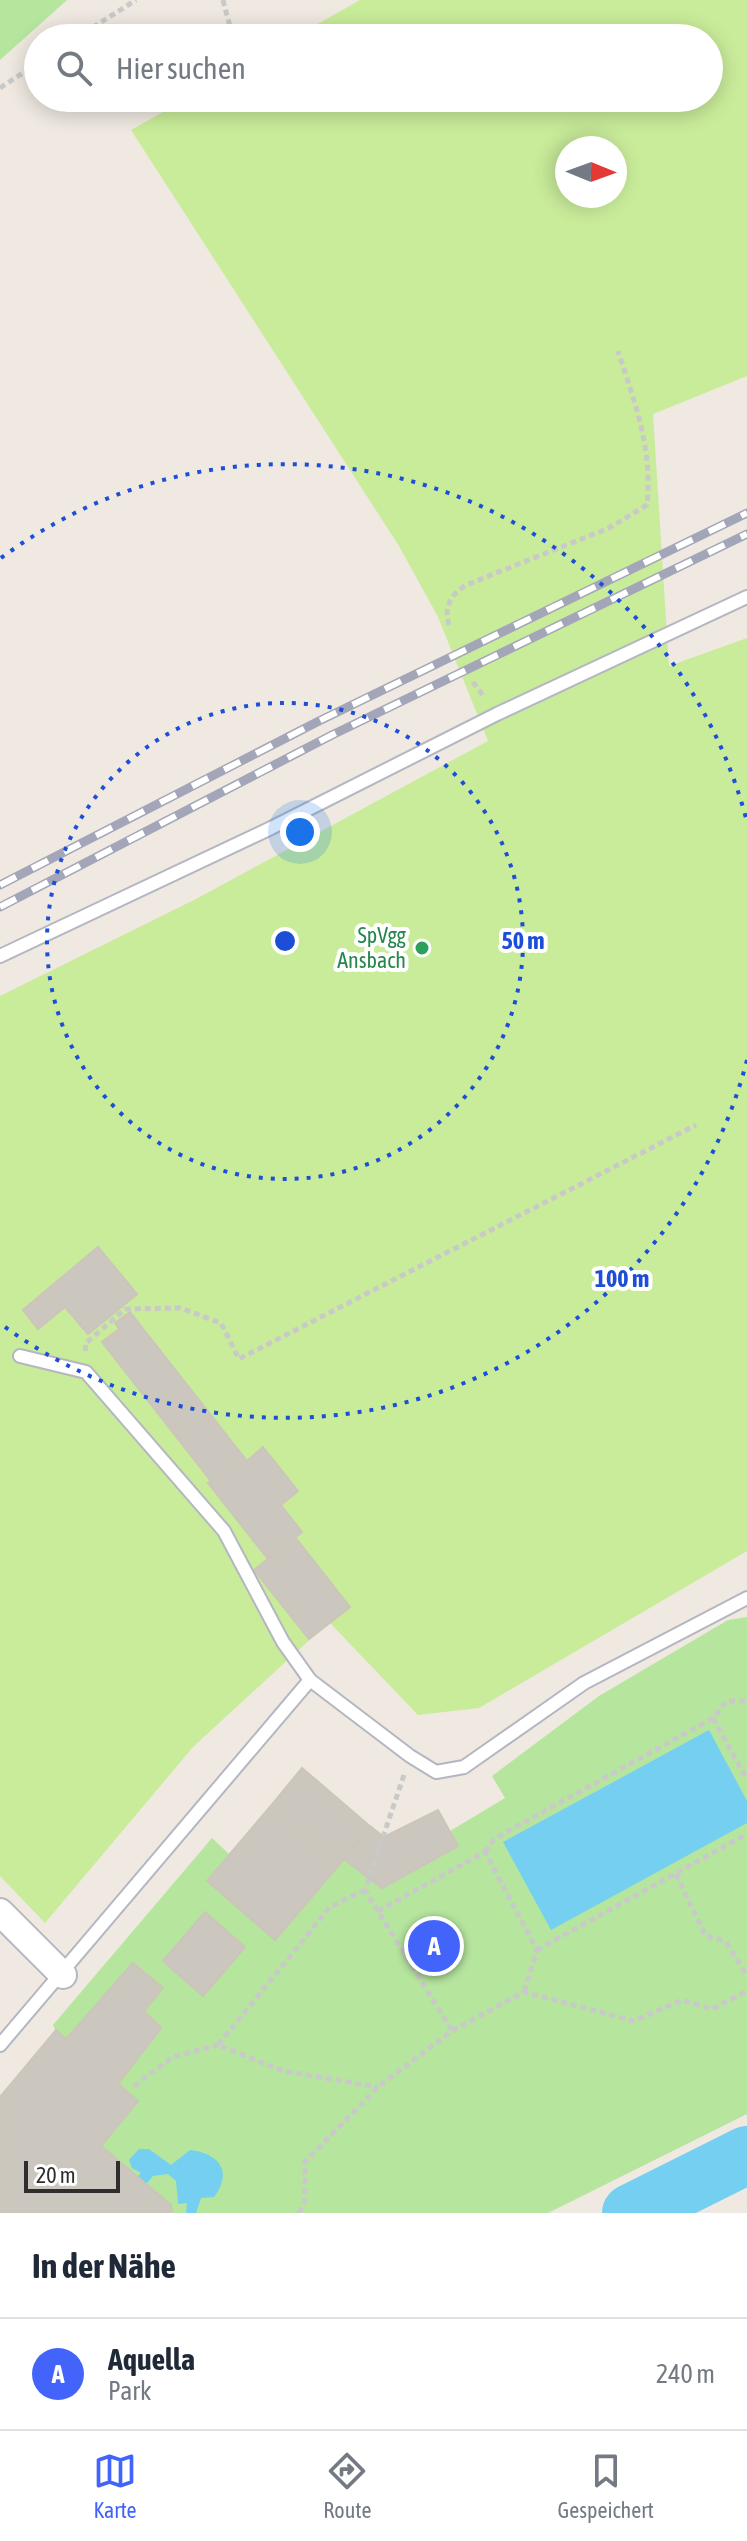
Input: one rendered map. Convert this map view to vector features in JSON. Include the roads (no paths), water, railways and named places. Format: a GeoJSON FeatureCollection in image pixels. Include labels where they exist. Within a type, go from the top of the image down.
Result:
{"type":"FeatureCollection","features":[{"type":"Feature","properties":{"kind":"street"},"geometry":{"type":"LineString","coordinates":[[0,1912],[63,1975]]}},
{"type":"Feature","properties":{"kind":"lane"},"geometry":{"type":"LineString","coordinates":[[0,956],[271,828],[497,714],[747,597]]}},
{"type":"Feature","properties":{"kind":"lane"},"geometry":{"type":"LineString","coordinates":[[20,1356],[86,1372],[224,1531],[283,1642],[310,1680],[410,1756],[436,1772],[464,1767],[584,1683],[747,1598]]}},
{"type":"Feature","properties":{"kind":"lane"},"geometry":{"type":"LineString","coordinates":[[0,2045],[63,1975],[310,1680]]}},
{"type":"Feature","properties":{"kind":"water"},"geometry":{"type":"Polygon","coordinates":[[[709,1730],[747,1801],[747,1823],[551,1930],[503,1842],[709,1730]]]}},
{"type":"Feature","properties":{"kind":"water"},"geometry":{"type":"Polygon","coordinates":[[[139,2149],[149,2149],[171,2165],[190,2150],[208,2155],[223,2171],[220,2188],[214,2197],[201,2198],[196,2213],[186,2213],[187,2203],[178,2204],[176,2181],[168,2174],[153,2176],[145,2185],[136,2178],[141,2173],[132,2168],[129,2160],[139,2149]]]}},
{"type":"Feature","properties":{"kind":"waterway"},"geometry":{"type":"LineString","coordinates":[[631,2213],[747,2155]]}},
{"type":"Feature","properties":{"kind":"railway"},"geometry":{"type":"LineString","coordinates":[[0,885],[319,721],[747,513]]}},
{"type":"Feature","properties":{"kind":"railway"},"geometry":{"type":"LineString","coordinates":[[0,907],[332,735],[747,534]]}},
{"type":"Feature","properties":{"kind":"place","name":"SpVgg Ansbach"},"geometry":{"type":"Point","coordinates":[422,948]}},
{"type":"Feature","properties":{"kind":"place","name":"Aquella"},"geometry":{"type":"Point","coordinates":[434,1946]}}]}
